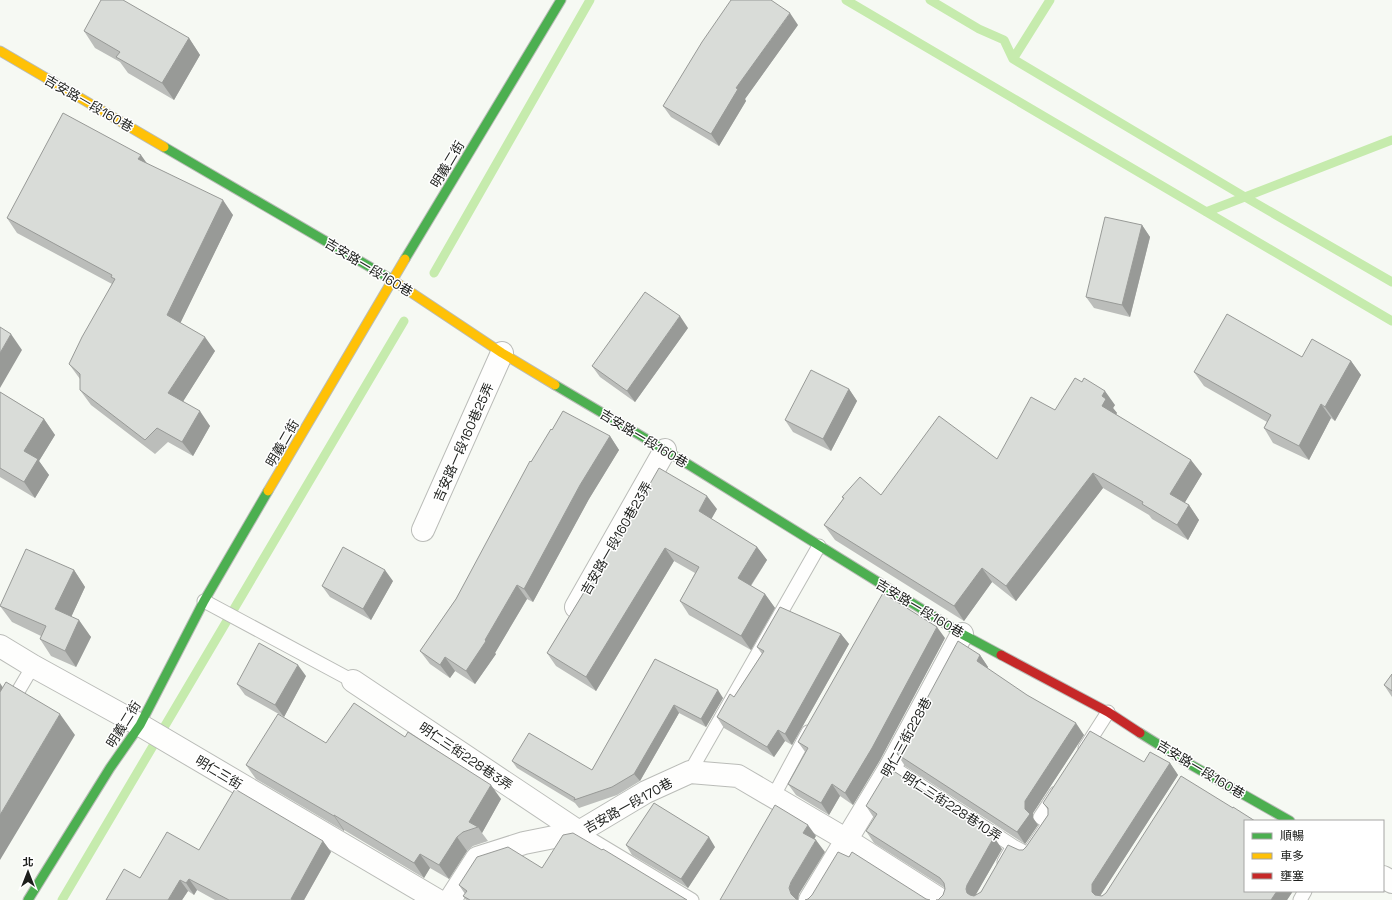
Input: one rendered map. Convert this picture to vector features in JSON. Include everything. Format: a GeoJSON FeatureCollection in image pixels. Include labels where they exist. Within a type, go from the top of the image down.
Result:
{"type":"FeatureCollection","features":[{"type":"Feature","properties":{"kind":"street","name":"明義二街"},"geometry":{"type":"LineString","coordinates":[[28,900],[110,768],[140,725],[204,601],[392,280],[561,0]]}},
{"type":"Feature","properties":{"kind":"street","name":"吉安路一段160巷"},"geometry":{"type":"LineString","coordinates":[[0,51],[392,280],[502,354],[665,450],[962,634],[1108,712],[1193,766],[1288,820]]}},
{"type":"Feature","properties":{"kind":"street","name":"吉安路一段160巷25弄"},"geometry":{"type":"LineString","coordinates":[[423,530],[502,354]]}},
{"type":"Feature","properties":{"kind":"street","name":"吉安路一段160巷23弄"},"geometry":{"type":"LineString","coordinates":[[566,625],[665,450]]}},
{"type":"Feature","properties":{"kind":"street","name":"明仁三街228巷"},"geometry":{"type":"LineString","coordinates":[[810,900],[891,766],[962,634]]}},
{"type":"Feature","properties":{"kind":"street","name":"明仁三街"},"geometry":{"type":"LineString","coordinates":[[0,646],[33,666],[140,725],[437,900]]}},
{"type":"Feature","properties":{"kind":"street","name":"明仁三街228巷3弄"},"geometry":{"type":"LineString","coordinates":[[353,681],[579,832]]}},
{"type":"Feature","properties":{"kind":"street","name":"吉安路一段170巷"},"geometry":{"type":"LineString","coordinates":[[450,900],[477,858],[524,843],[579,832],[646,792],[690,772],[738,776],[847,840],[941,900]]}},
{"type":"Feature","properties":{"kind":"lane"},"geometry":{"type":"LineString","coordinates":[[690,772],[819,546]]}},
{"type":"Feature","properties":{"kind":"lane"},"geometry":{"type":"LineString","coordinates":[[881,603],[889,589]]}},
{"type":"Feature","properties":{"kind":"lane"},"geometry":{"type":"LineString","coordinates":[[204,601],[353,681]]}},
{"type":"Feature","properties":{"kind":"lane"},"geometry":{"type":"LineString","coordinates":[[0,722],[33,666]]}},
{"type":"Feature","properties":{"kind":"lane"},"geometry":{"type":"LineString","coordinates":[[1078,758],[1108,712]]}},
{"type":"Feature","properties":{"kind":"lane"},"geometry":{"type":"LineString","coordinates":[[774,797],[815,720]]}},
{"type":"Feature","properties":{"kind":"lane","name":"明仁三街228巷10弄"},"geometry":{"type":"LineString","coordinates":[[891,766],[1013,846],[1028,854],[1049,823],[1040,817],[1061,784]]}},
{"type":"Feature","properties":{"kind":"lane"},"geometry":{"type":"LineString","coordinates":[[1184,779],[1193,766]]}},
{"type":"Feature","properties":{"kind":"lane"},"geometry":{"type":"LineString","coordinates":[[579,832],[692,900]]}},
{"type":"Feature","properties":{"kind":"lane"},"geometry":{"type":"LineString","coordinates":[[998,873],[1013,846]]}},
{"type":"Feature","properties":{"kind":"building"},"geometry":{"type":"Polygon","coordinates":[[[101,0],[123,0],[189,38],[162,83],[116,57],[120,52],[84,31],[101,0]]]}},
{"type":"Feature","properties":{"kind":"building"},"geometry":{"type":"Polygon","coordinates":[[[731,0],[771,0],[790,13],[736,88],[738,89],[711,134],[663,106],[702,42],[731,0]]]}},
{"type":"Feature","properties":{"kind":"building"},"geometry":{"type":"Polygon","coordinates":[[[63,113],[141,155],[138,159],[223,200],[167,315],[205,337],[168,393],[200,411],[182,442],[157,428],[145,440],[80,390],[80,374],[69,364],[82,337],[115,279],[111,277],[112,275],[7,218],[63,113]]]}},
{"type":"Feature","properties":{"kind":"building"},"geometry":{"type":"Polygon","coordinates":[[[1105,217],[1142,225],[1122,305],[1086,297],[1105,217]]]}},
{"type":"Feature","properties":{"kind":"building"},"geometry":{"type":"Polygon","coordinates":[[[645,292],[680,316],[627,391],[592,366],[645,292]]]}},
{"type":"Feature","properties":{"kind":"building"},"geometry":{"type":"Polygon","coordinates":[[[1227,314],[1302,357],[1312,339],[1351,361],[1325,407],[1321,404],[1299,446],[1264,428],[1271,415],[1194,372],[1227,314]]]}},
{"type":"Feature","properties":{"kind":"building"},"geometry":{"type":"Polygon","coordinates":[[[0,327],[11,334],[0,353],[0,327]]]}},
{"type":"Feature","properties":{"kind":"building"},"geometry":{"type":"Polygon","coordinates":[[[811,370],[849,389],[823,439],[785,420],[811,370]]]}},
{"type":"Feature","properties":{"kind":"building"},"geometry":{"type":"Polygon","coordinates":[[[1075,378],[1082,382],[1084,378],[1105,391],[1102,396],[1106,399],[1102,406],[1191,460],[1170,494],[1189,505],[1177,525],[1142,504],[1143,502],[1093,473],[1006,586],[982,568],[954,606],[824,525],[844,498],[842,497],[860,477],[881,495],[939,416],[997,459],[1031,397],[1055,410],[1075,378]]]}},
{"type":"Feature","properties":{"kind":"building"},"geometry":{"type":"Polygon","coordinates":[[[0,392],[44,419],[24,451],[38,459],[24,482],[0,468],[0,392]]]}},
{"type":"Feature","properties":{"kind":"building"},"geometry":{"type":"Polygon","coordinates":[[[563,411],[610,436],[580,485],[524,589],[517,585],[485,640],[486,641],[466,671],[445,657],[440,665],[420,651],[456,599],[530,461],[531,462],[563,411]]]}},
{"type":"Feature","properties":{"kind":"building"},"geometry":{"type":"Polygon","coordinates":[[[659,468],[707,496],[699,511],[757,547],[738,578],[765,594],[741,636],[680,601],[699,567],[665,548],[586,677],[547,653],[659,468]]]}},
{"type":"Feature","properties":{"kind":"building"},"geometry":{"type":"Polygon","coordinates":[[[343,547],[385,570],[363,609],[322,586],[343,547]]]}},
{"type":"Feature","properties":{"kind":"building"},"geometry":{"type":"Polygon","coordinates":[[[26,549],[74,570],[55,609],[79,620],[65,651],[40,639],[46,626],[0,606],[26,549]]]}},
{"type":"Feature","properties":{"kind":"building"},"geometry":{"type":"Polygon","coordinates":[[[883,593],[937,627],[872,748],[845,793],[832,784],[821,803],[788,784],[808,748],[798,742],[883,593]]]}},
{"type":"Feature","properties":{"kind":"building"},"geometry":{"type":"Polygon","coordinates":[[[780,607],[841,634],[785,734],[778,730],[767,747],[717,717],[730,694],[734,697],[764,651],[757,647],[780,607]]]}},
{"type":"Feature","properties":{"kind":"building"},"geometry":{"type":"Polygon","coordinates":[[[958,641],[980,655],[977,661],[1027,695],[1076,723],[1025,801],[1025,809],[1030,814],[1017,832],[897,754],[958,641]]]}},
{"type":"Feature","properties":{"kind":"building"},"geometry":{"type":"Polygon","coordinates":[[[259,643],[298,665],[275,705],[237,684],[259,643]]]}},
{"type":"Feature","properties":{"kind":"building"},"geometry":{"type":"Polygon","coordinates":[[[655,659],[718,690],[701,719],[674,705],[634,774],[612,787],[574,800],[575,798],[512,761],[529,733],[592,770],[655,659]]]}},
{"type":"Feature","properties":{"kind":"building"},"geometry":{"type":"Polygon","coordinates":[[[1392,674],[1392,691],[1384,685],[1392,674]]]}},
{"type":"Feature","properties":{"kind":"building"},"geometry":{"type":"Polygon","coordinates":[[[6,682],[60,714],[0,815],[0,692],[6,682]]]}},
{"type":"Feature","properties":{"kind":"building"},"geometry":{"type":"Polygon","coordinates":[[[354,703],[405,737],[408,732],[491,785],[469,822],[478,827],[463,832],[457,837],[439,865],[420,854],[414,863],[246,765],[278,714],[326,743],[354,703]]]}},
{"type":"Feature","properties":{"kind":"building"},"geometry":{"type":"Polygon","coordinates":[[[1090,731],[1144,762],[1150,752],[1170,763],[1092,884],[1092,892],[1095,895],[1102,896],[1106,893],[1181,776],[1253,820],[1244,820],[1244,892],[1276,892],[1271,900],[938,900],[943,895],[945,889],[944,883],[940,878],[866,831],[877,814],[866,806],[889,768],[994,837],[967,885],[967,893],[974,896],[981,892],[1008,845],[1019,850],[1023,850],[1026,847],[1048,815],[1048,808],[1043,803],[1090,731]]]}},
{"type":"Feature","properties":{"kind":"building"},"geometry":{"type":"Polygon","coordinates":[[[235,789],[323,841],[291,899],[293,900],[229,900],[189,879],[186,883],[180,880],[168,900],[106,900],[124,869],[140,878],[167,832],[199,850],[235,789]]]}},
{"type":"Feature","properties":{"kind":"building"},"geometry":{"type":"Polygon","coordinates":[[[654,803],[709,837],[681,879],[626,845],[654,803]]]}},
{"type":"Feature","properties":{"kind":"building"},"geometry":{"type":"Polygon","coordinates":[[[775,805],[808,825],[803,833],[816,840],[789,888],[791,894],[798,900],[720,900],[775,805]]]}},
{"type":"Feature","properties":{"kind":"building"},"geometry":{"type":"Polygon","coordinates":[[[573,833],[602,850],[603,849],[687,900],[470,900],[463,896],[467,891],[459,885],[477,857],[508,847],[542,868],[563,835],[573,833]]]}},
{"type":"Feature","properties":{"kind":"building"},"geometry":{"type":"Polygon","coordinates":[[[838,852],[849,857],[852,852],[926,899],[930,900],[805,900],[812,895],[838,852]]]}},
{"type":"Feature","properties":{"kind":"waterway"},"geometry":{"type":"LineString","coordinates":[[434,273],[590,0]]}},
{"type":"Feature","properties":{"kind":"waterway"},"geometry":{"type":"LineString","coordinates":[[846,0],[1392,321]]}},
{"type":"Feature","properties":{"kind":"waterway"},"geometry":{"type":"LineString","coordinates":[[930,0],[979,29],[1004,40],[1013,59],[1245,197],[1392,282]]}},
{"type":"Feature","properties":{"kind":"waterway"},"geometry":{"type":"LineString","coordinates":[[1013,59],[1050,0]]}},
{"type":"Feature","properties":{"kind":"waterway"},"geometry":{"type":"LineString","coordinates":[[1206,212],[1392,140]]}},
{"type":"Feature","properties":{"kind":"waterway"},"geometry":{"type":"LineString","coordinates":[[62,900],[404,321]]}},
{"type":"Feature","properties":{"kind":"traffic: fast"},"geometry":{"type":"LineString","coordinates":[[405,259],[561,0]]}},
{"type":"Feature","properties":{"kind":"traffic: fast"},"geometry":{"type":"LineString","coordinates":[[164,147],[394,281]]}},
{"type":"Feature","properties":{"kind":"traffic: fast"},"geometry":{"type":"LineString","coordinates":[[555,385],[665,450],[962,634],[1001,655]]}},
{"type":"Feature","properties":{"kind":"traffic: fast"},"geometry":{"type":"LineString","coordinates":[[28,900],[110,768],[140,725],[204,601],[268,491]]}},
{"type":"Feature","properties":{"kind":"traffic: fast"},"geometry":{"type":"LineString","coordinates":[[1140,733],[1193,766],[1288,820]]}},
{"type":"Feature","properties":{"kind":"traffic: slow"},"geometry":{"type":"LineString","coordinates":[[0,51],[164,147]]}},
{"type":"Feature","properties":{"kind":"traffic: slow"},"geometry":{"type":"LineString","coordinates":[[268,491],[405,259]]}},
{"type":"Feature","properties":{"kind":"traffic: slow"},"geometry":{"type":"LineString","coordinates":[[394,281],[502,353],[555,385]]}},
{"type":"Feature","properties":{"kind":"traffic: jam"},"geometry":{"type":"LineString","coordinates":[[1001,655],[1108,712],[1140,733]]}}]}
